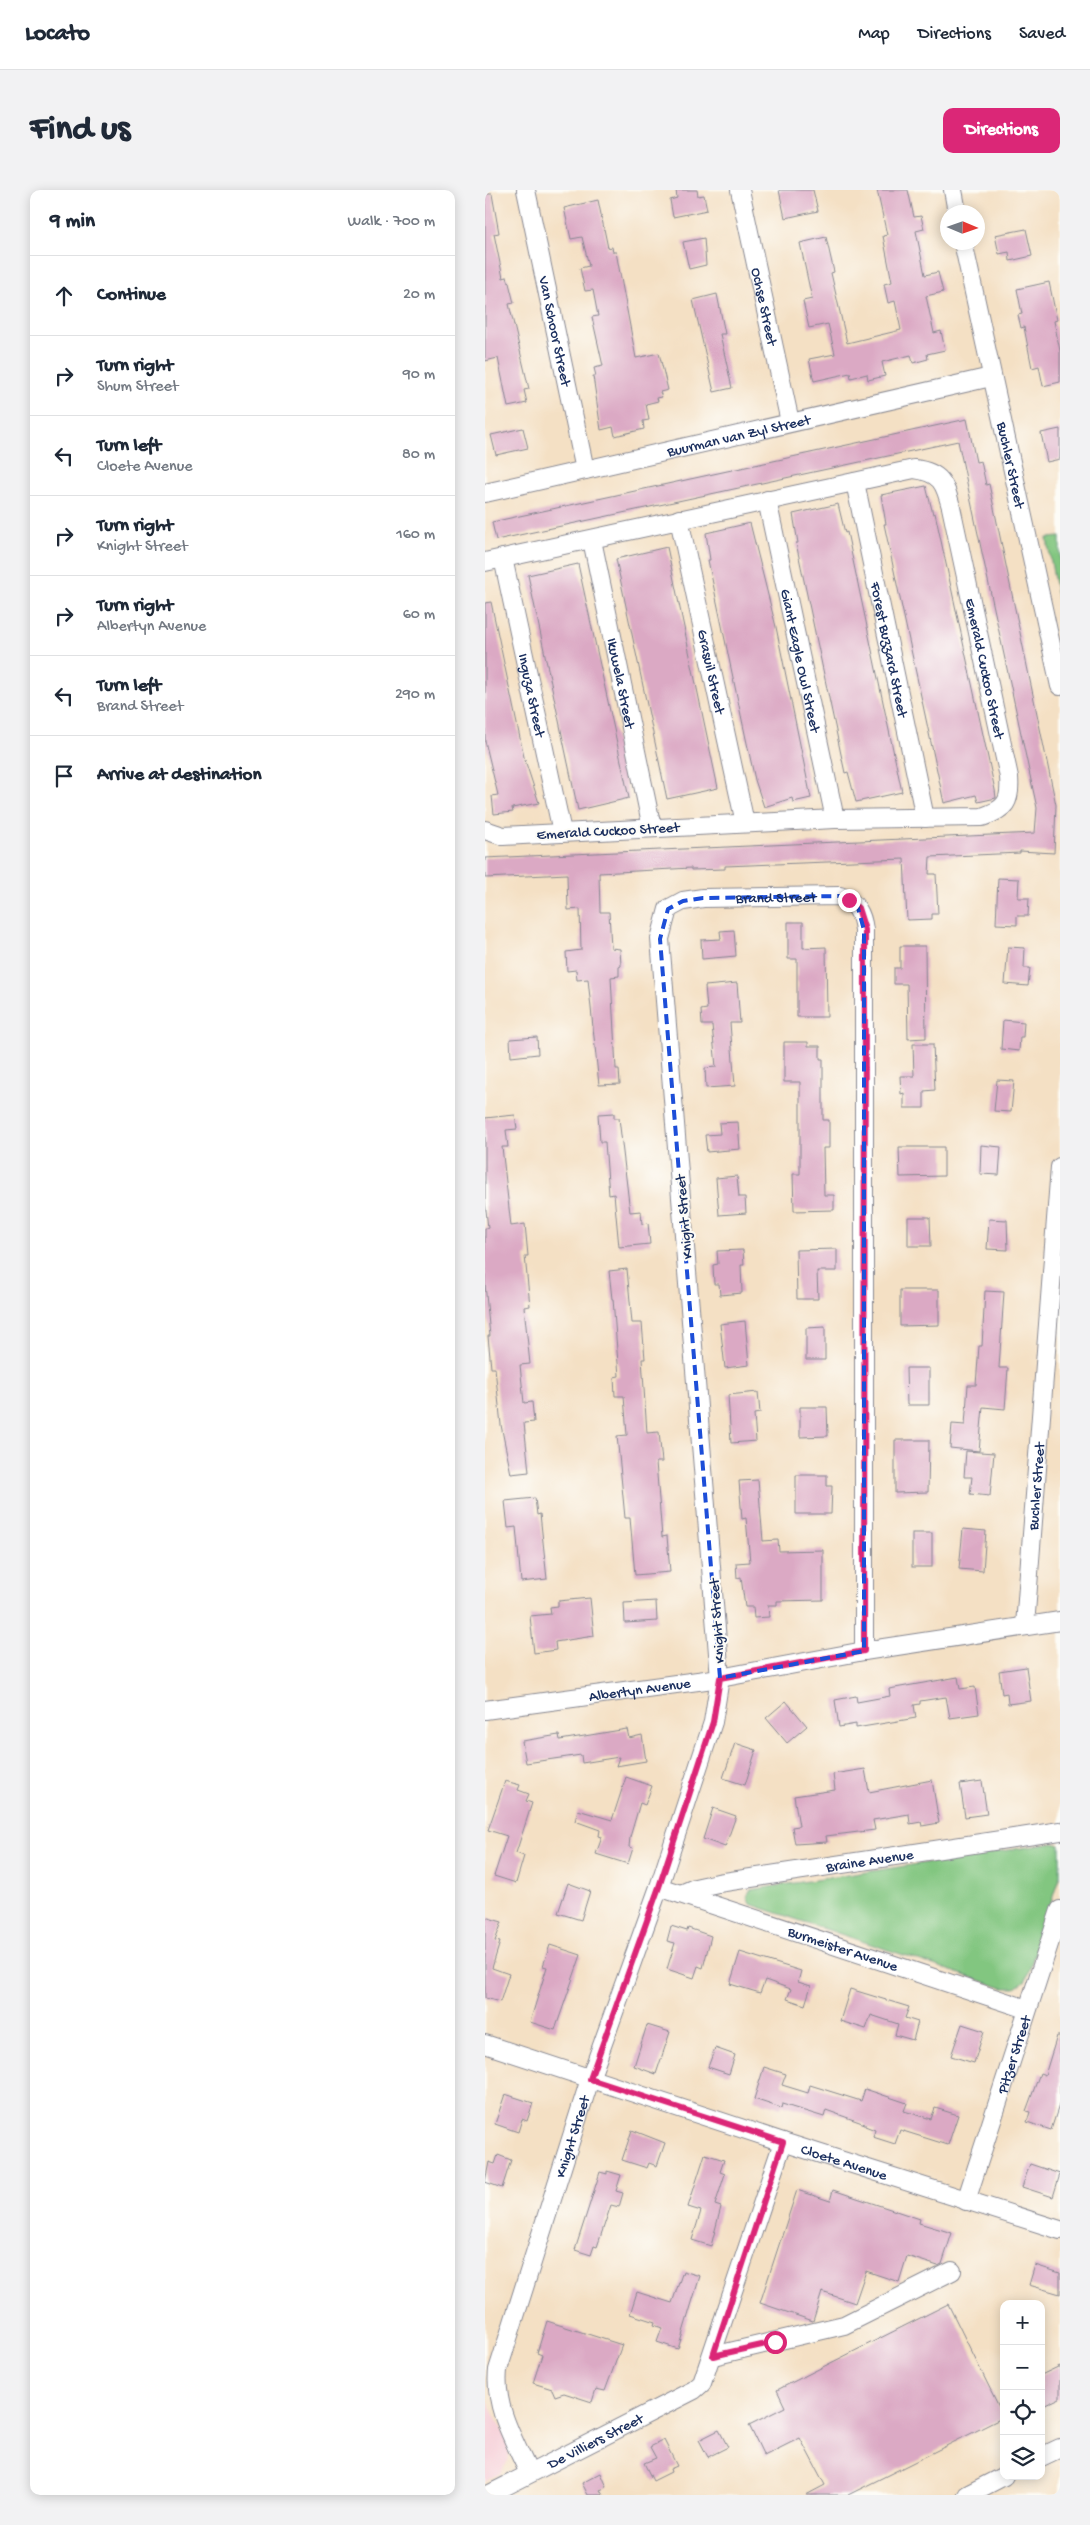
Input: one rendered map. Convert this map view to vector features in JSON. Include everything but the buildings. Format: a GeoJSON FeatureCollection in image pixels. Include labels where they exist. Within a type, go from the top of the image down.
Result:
{"type":"FeatureCollection","features":[{"type":"Feature","properties":{"kind":"street","name":"Van Schoor Street"},"geometry":{"type":"LineString","coordinates":[[526,190],[585,470]]}},
{"type":"Feature","properties":{"kind":"street","name":"Ochse Street"},"geometry":{"type":"LineString","coordinates":[[740,190],[790,422]]}},
{"type":"Feature","properties":{"kind":"street"},"geometry":{"type":"LineString","coordinates":[[953,190],[956,205]]}},
{"type":"Feature","properties":{"kind":"street","name":"Buchler Street"},"geometry":{"type":"LineString","coordinates":[[965,250],[1060,686]]}},
{"type":"Feature","properties":{"kind":"street","name":"Buurman van Zyl Street"},"geometry":{"type":"LineString","coordinates":[[485,493],[991,377]]}},
{"type":"Feature","properties":{"kind":"street","name":"Emerald Cuckoo Street"},"geometry":{"type":"LineString","coordinates":[[485,562],[914,469],[935,474],[945,486],[951,507],[1009,777],[1007,801],[1002,808],[982,817],[835,819],[503,836],[485,830]]}},
{"type":"Feature","properties":{"kind":"street","name":"Forest Buzzard Street"},"geometry":{"type":"LineString","coordinates":[[855,482],[925,818]]}},
{"type":"Feature","properties":{"kind":"street","name":"Giant Eagle Owl Street"},"geometry":{"type":"LineString","coordinates":[[767,500],[835,819]]}},
{"type":"Feature","properties":{"kind":"street","name":"Grasuil Street"},"geometry":{"type":"LineString","coordinates":[[679,519],[745,823]]}},
{"type":"Feature","properties":{"kind":"street","name":"Ikuwela Street"},"geometry":{"type":"LineString","coordinates":[[592,540],[652,828]]}},
{"type":"Feature","properties":{"kind":"street","name":"Inguza Street"},"geometry":{"type":"LineString","coordinates":[[503,558],[562,832]]}},
{"type":"Feature","properties":{"kind":"street","name":"Brand Street"},"geometry":{"type":"LineString","coordinates":[[668,909],[683,901],[703,898],[840,896],[849,900],[858,908],[862,918],[865,930],[864,1651]]}},
{"type":"Feature","properties":{"kind":"street","name":"Knight Street"},"geometry":{"type":"LineString","coordinates":[[529,2473],[499,2402],[498,2370],[590,2079],[659,1887],[713,1722],[720,1678],[661,939],[668,909]]}},
{"type":"Feature","properties":{"kind":"street","name":"Buchler Street"},"geometry":{"type":"LineString","coordinates":[[1025,1626],[1060,1167]]}},
{"type":"Feature","properties":{"kind":"street","name":"Albertyn Avenue"},"geometry":{"type":"LineString","coordinates":[[485,1710],[720,1678],[864,1651],[1060,1621]]}},
{"type":"Feature","properties":{"kind":"street","name":"Braine Avenue"},"geometry":{"type":"LineString","coordinates":[[681,1894],[695,1888],[718,1883],[1060,1830]]}},
{"type":"Feature","properties":{"kind":"street","name":"Burmeister Avenue"},"geometry":{"type":"LineString","coordinates":[[659,1887],[1027,2009]]}},
{"type":"Feature","properties":{"kind":"street","name":"Pitzer Street"},"geometry":{"type":"LineString","coordinates":[[966,2201],[1060,1910]]}},
{"type":"Feature","properties":{"kind":"street","name":"Cloete Avenue"},"geometry":{"type":"LineString","coordinates":[[485,2044],[783,2142],[1060,2230]]}},
{"type":"Feature","properties":{"kind":"street"},"geometry":{"type":"LineString","coordinates":[[713,2356],[783,2142]]}},
{"type":"Feature","properties":{"kind":"street"},"geometry":{"type":"LineString","coordinates":[[713,2356],[844,2325],[952,2272]]}},
{"type":"Feature","properties":{"kind":"street","name":"De Villiers Street"},"geometry":{"type":"LineString","coordinates":[[488,2495],[694,2390],[702,2384],[713,2356]]}},
{"type":"Feature","properties":{"kind":"street"},"geometry":{"type":"LineString","coordinates":[[1045,2455],[1060,2448]]}},
{"type":"Feature","properties":{"kind":"street"},"geometry":{"type":"LineString","coordinates":[[967,2495],[1000,2478]]}},
{"type":"Feature","properties":{"kind":"highlighted area"},"geometry":{"type":"Polygon","coordinates":[[[840,896],[858,908],[864,930],[864,1651],[720,1678],[660,939],[668,909],[683,901],[703,898],[840,896]]]}},
{"type":"Feature","properties":{"kind":"shaded area"},"geometry":{"type":"Polygon","coordinates":[[[485,2397],[506,2438],[509,2453],[508,2461],[500,2473],[485,2482],[485,2397]]]}},
{"type":"Feature","properties":{"kind":"green space"},"geometry":{"type":"Polygon","coordinates":[[[1060,537],[1060,615],[1047,538],[1060,537]]]}},
{"type":"Feature","properties":{"kind":"green space"},"geometry":{"type":"Polygon","coordinates":[[[1054,1843],[1060,1845],[1060,1875],[1026,1980],[1015,1988],[1003,1988],[750,1904],[747,1897],[750,1890],[1054,1843]]]}},
{"type":"Feature","properties":{"kind":"route"},"geometry":{"type":"LineString","coordinates":[[775,2342],[713,2356],[783,2142],[590,2079],[659,1887],[713,1722],[720,1678],[864,1651],[865,930],[858,908],[849,900]]}}]}
